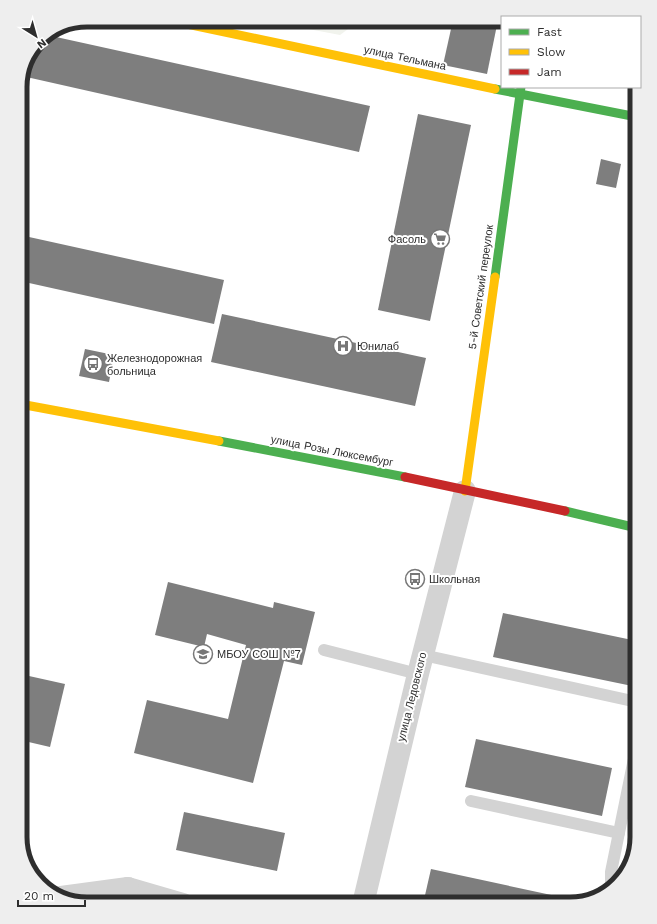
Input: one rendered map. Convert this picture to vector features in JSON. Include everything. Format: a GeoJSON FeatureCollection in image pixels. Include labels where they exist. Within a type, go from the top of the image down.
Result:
{"type":"FeatureCollection","features":[{"type":"Feature","properties":{"kind":"street","name":"улица Тельмана"},"geometry":{"type":"LineString","coordinates":[[203,27],[501,87]]}},
{"type":"Feature","properties":{"kind":"street","name":"улица Тельмана"},"geometry":{"type":"LineString","coordinates":[[506,88],[630,115]]}},
{"type":"Feature","properties":{"kind":"street","name":"5-й Советский переулок"},"geometry":{"type":"LineString","coordinates":[[465,491],[521,91]]}},
{"type":"Feature","properties":{"kind":"street","name":"улица Розы Люксембург"},"geometry":{"type":"LineString","coordinates":[[27,405],[388,473],[428,484],[520,501],[630,526]]}},
{"type":"Feature","properties":{"kind":"street","name":"улица Ледовского"},"geometry":{"type":"LineString","coordinates":[[365,897],[420,664],[465,491]]}},
{"type":"Feature","properties":{"kind":"street"},"geometry":{"type":"LineString","coordinates":[[81,897],[125,896]]}},
{"type":"Feature","properties":{"kind":"lane"},"geometry":{"type":"LineString","coordinates":[[324,650],[420,664],[630,701]]}},
{"type":"Feature","properties":{"kind":"lane"},"geometry":{"type":"LineString","coordinates":[[611,880],[611,872],[630,779]]}},
{"type":"Feature","properties":{"kind":"lane"},"geometry":{"type":"LineString","coordinates":[[471,801],[619,833]]}},
{"type":"Feature","properties":{"kind":"shaded area"},"geometry":{"type":"Polygon","coordinates":[[[298,27],[351,27],[340,35],[298,27]]]}},
{"type":"Feature","properties":{"kind":"building"},"geometry":{"type":"Polygon","coordinates":[[[451,27],[497,27],[487,74],[443,65],[451,27]]]}},
{"type":"Feature","properties":{"kind":"building"},"geometry":{"type":"Polygon","coordinates":[[[56,37],[370,106],[359,152],[28,77],[36,56],[56,56],[56,37]]]}},
{"type":"Feature","properties":{"kind":"building"},"geometry":{"type":"Polygon","coordinates":[[[418,114],[471,125],[430,321],[378,310],[418,114]]]}},
{"type":"Feature","properties":{"kind":"building"},"geometry":{"type":"Polygon","coordinates":[[[601,159],[621,164],[616,188],[596,184],[601,159]]]}},
{"type":"Feature","properties":{"kind":"building"},"geometry":{"type":"Polygon","coordinates":[[[27,237],[224,280],[214,324],[27,283],[27,237]]]}},
{"type":"Feature","properties":{"kind":"building"},"geometry":{"type":"Polygon","coordinates":[[[222,314],[426,358],[415,406],[211,362],[222,314]]]}},
{"type":"Feature","properties":{"kind":"building"},"geometry":{"type":"Polygon","coordinates":[[[85,349],[114,355],[109,382],[79,376],[85,349]]]}},
{"type":"Feature","properties":{"kind":"building"},"geometry":{"type":"Polygon","coordinates":[[[168,582],[273,608],[274,602],[315,612],[302,665],[284,661],[253,783],[134,753],[147,700],[228,719],[246,645],[207,634],[204,647],[155,635],[168,582]]]}},
{"type":"Feature","properties":{"kind":"building"},"geometry":{"type":"Polygon","coordinates":[[[503,613],[630,640],[630,686],[493,657],[503,613]]]}},
{"type":"Feature","properties":{"kind":"building"},"geometry":{"type":"Polygon","coordinates":[[[27,676],[65,684],[50,747],[27,742],[27,676]]]}},
{"type":"Feature","properties":{"kind":"building"},"geometry":{"type":"Polygon","coordinates":[[[476,739],[612,768],[602,816],[465,787],[476,739]]]}},
{"type":"Feature","properties":{"kind":"building"},"geometry":{"type":"Polygon","coordinates":[[[184,812],[285,833],[277,871],[176,850],[184,812]]]}},
{"type":"Feature","properties":{"kind":"building"},"geometry":{"type":"Polygon","coordinates":[[[431,869],[556,896],[556,897],[425,897],[431,869]]]}},
{"type":"Feature","properties":{"kind":"traffic: fast"},"geometry":{"type":"LineString","coordinates":[[495,277],[521,88]]}},
{"type":"Feature","properties":{"kind":"traffic: fast"},"geometry":{"type":"LineString","coordinates":[[495,89],[630,116]]}},
{"type":"Feature","properties":{"kind":"traffic: fast"},"geometry":{"type":"LineString","coordinates":[[219,441],[405,477]]}},
{"type":"Feature","properties":{"kind":"traffic: fast"},"geometry":{"type":"LineString","coordinates":[[565,511],[630,526]]}},
{"type":"Feature","properties":{"kind":"traffic: slow"},"geometry":{"type":"LineString","coordinates":[[201,27],[495,89]]}},
{"type":"Feature","properties":{"kind":"traffic: slow"},"geometry":{"type":"LineString","coordinates":[[465,491],[495,277]]}},
{"type":"Feature","properties":{"kind":"traffic: slow"},"geometry":{"type":"LineString","coordinates":[[27,405],[219,441]]}},
{"type":"Feature","properties":{"kind":"traffic: jam"},"geometry":{"type":"LineString","coordinates":[[405,477],[565,511]]}},
{"type":"Feature","properties":{"kind":"place","name":"Фасоль"},"geometry":{"type":"Point","coordinates":[440,239]}},
{"type":"Feature","properties":{"kind":"place","name":"Юнилаб"},"geometry":{"type":"Point","coordinates":[343,346]}},
{"type":"Feature","properties":{"kind":"place","name":"Железнодорожная больница"},"geometry":{"type":"Point","coordinates":[93,364]}},
{"type":"Feature","properties":{"kind":"place","name":"Школьная"},"geometry":{"type":"Point","coordinates":[415,579]}},
{"type":"Feature","properties":{"kind":"place","name":"МБОУ СОШ №7"},"geometry":{"type":"Point","coordinates":[203,654]}}]}
